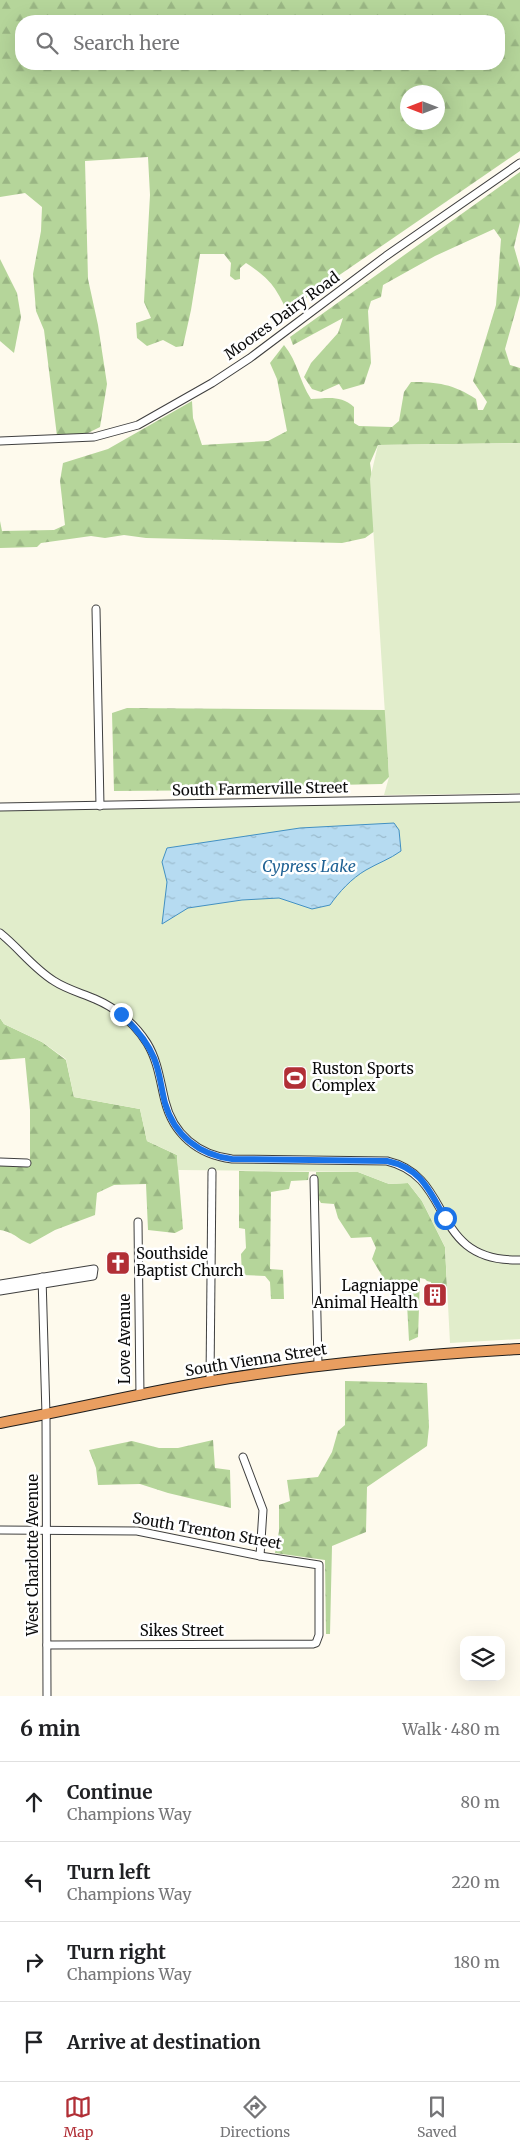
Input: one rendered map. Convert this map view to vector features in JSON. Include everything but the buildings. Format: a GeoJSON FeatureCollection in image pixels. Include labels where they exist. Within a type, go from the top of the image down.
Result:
{"type":"FeatureCollection","features":[{"type":"Feature","properties":{"kind":"highway","name":"South Vienna Street"},"geometry":{"type":"LineString","coordinates":[[0,1422],[46,1415],[210,1381],[318,1365],[417,1355],[520,1348]]}},
{"type":"Feature","properties":{"kind":"street","name":"Moores Dairy Road"},"geometry":{"type":"LineString","coordinates":[[0,441],[39,441],[94,437],[138,425],[212,383],[250,358],[386,256],[520,163]]}},
{"type":"Feature","properties":{"kind":"street"},"geometry":{"type":"LineString","coordinates":[[96,609],[100,806]]}},
{"type":"Feature","properties":{"kind":"street","name":"South Farmerville Street"},"geometry":{"type":"LineString","coordinates":[[0,807],[520,798]]}},
{"type":"Feature","properties":{"kind":"street"},"geometry":{"type":"LineString","coordinates":[[0,933],[13,943],[42,973],[55,982],[108,1006],[128,1020],[150,1050],[158,1070],[167,1109],[174,1123],[186,1140],[200,1149],[217,1156],[232,1159],[380,1160],[400,1164],[410,1168],[422,1180],[453,1231],[466,1246],[496,1260],[520,1260]]}},
{"type":"Feature","properties":{"kind":"street"},"geometry":{"type":"LineString","coordinates":[[0,1162],[27,1163]]}},
{"type":"Feature","properties":{"kind":"street"},"geometry":{"type":"LineString","coordinates":[[210,1381],[212,1172]]}},
{"type":"Feature","properties":{"kind":"street"},"geometry":{"type":"LineString","coordinates":[[314,1179],[318,1365]]}},
{"type":"Feature","properties":{"kind":"street","name":"Love Avenue"},"geometry":{"type":"LineString","coordinates":[[138,1222],[140,1396]]}},
{"type":"Feature","properties":{"kind":"street"},"geometry":{"type":"LineString","coordinates":[[0,1284],[42,1281],[93,1276],[94,1269],[42,1281],[0,1291]]}},
{"type":"Feature","properties":{"kind":"street","name":"West Charlotte Avenue"},"geometry":{"type":"LineString","coordinates":[[42,1281],[46,1415],[47,1696]]}},
{"type":"Feature","properties":{"kind":"street"},"geometry":{"type":"LineString","coordinates":[[243,1457],[263,1514],[260,1556]]}},
{"type":"Feature","properties":{"kind":"street","name":"South Trenton Street"},"geometry":{"type":"LineString","coordinates":[[0,1530],[137,1530],[260,1556],[318,1564],[319,1635],[316,1643]]}},
{"type":"Feature","properties":{"kind":"street","name":"Sikes Street"},"geometry":{"type":"LineString","coordinates":[[47,1645],[316,1643]]}},
{"type":"Feature","properties":{"kind":"green space"},"geometry":{"type":"Polygon","coordinates":[[[0,0],[520,0],[520,151],[287,311],[271,284],[246,263],[240,268],[240,279],[235,280],[230,276],[231,263],[224,254],[200,254],[183,346],[176,347],[163,340],[147,346],[137,338],[136,323],[151,318],[144,302],[150,195],[148,157],[85,161],[88,279],[98,325],[107,384],[100,427],[82,436],[57,436],[44,330],[36,311],[33,274],[41,231],[42,207],[25,193],[0,197],[0,0]]]}},
{"type":"Feature","properties":{"kind":"green space"},"geometry":{"type":"Polygon","coordinates":[[[520,172],[520,222],[514,247],[520,268],[520,295],[505,349],[510,365],[520,368],[520,443],[378,445],[370,463],[379,528],[365,538],[342,543],[146,538],[124,535],[105,538],[91,536],[41,543],[37,547],[0,548],[0,521],[2,531],[54,530],[65,525],[60,481],[63,463],[108,449],[192,401],[193,418],[202,445],[268,441],[287,431],[277,379],[270,363],[284,345],[289,351],[311,399],[334,398],[349,403],[354,407],[354,423],[359,426],[392,427],[399,421],[404,392],[411,382],[437,383],[460,390],[476,399],[478,410],[483,410],[487,402],[473,381],[496,305],[501,239],[494,229],[435,256],[383,285],[381,297],[371,301],[368,311],[371,363],[364,384],[343,390],[339,384],[321,392],[312,389],[304,377],[311,363],[338,333],[343,318],[293,345],[290,337],[520,172]]]}},
{"type":"Feature","properties":{"kind":"green space"},"geometry":{"type":"Polygon","coordinates":[[[0,259],[17,293],[21,317],[14,353],[0,341],[0,259]]]}},
{"type":"Feature","properties":{"kind":"green space"},"geometry":{"type":"Polygon","coordinates":[[[520,443],[520,793],[384,795],[389,777],[370,479],[378,445],[520,443]]]}},
{"type":"Feature","properties":{"kind":"green space"},"geometry":{"type":"Polygon","coordinates":[[[127,708],[386,710],[389,777],[382,784],[244,787],[243,790],[114,791],[112,713],[127,708]]]}},
{"type":"Feature","properties":{"kind":"green space","name":"Ruston Sports Complex"},"geometry":{"type":"Polygon","coordinates":[[[520,801],[520,1339],[450,1343],[445,1247],[422,1201],[408,1183],[389,1184],[358,1172],[178,1170],[177,1155],[147,1141],[140,1109],[74,1097],[66,1059],[42,1042],[4,1024],[0,1018],[0,811],[520,801]]]}},
{"type":"Feature","properties":{"kind":"green space"},"geometry":{"type":"Polygon","coordinates":[[[0,1018],[4,1024],[42,1042],[66,1060],[74,1097],[140,1109],[147,1141],[177,1155],[183,1229],[175,1233],[148,1230],[146,1184],[114,1185],[97,1193],[95,1215],[55,1230],[30,1244],[10,1233],[0,1230],[0,1166],[30,1166],[30,1110],[25,1058],[0,1060],[0,1018]]]}},
{"type":"Feature","properties":{"kind":"green space"},"geometry":{"type":"Polygon","coordinates":[[[239,1171],[309,1172],[308,1180],[291,1181],[289,1189],[271,1192],[270,1269],[283,1270],[284,1299],[271,1299],[270,1282],[265,1276],[242,1275],[241,1254],[246,1248],[245,1229],[239,1228],[239,1171]]]}},
{"type":"Feature","properties":{"kind":"green space"},"geometry":{"type":"Polygon","coordinates":[[[316,1172],[358,1172],[389,1184],[408,1183],[422,1201],[445,1247],[447,1287],[432,1289],[431,1282],[420,1278],[418,1337],[409,1341],[406,1285],[387,1284],[372,1259],[376,1248],[371,1237],[351,1238],[338,1218],[334,1204],[321,1203],[316,1195],[316,1172]]]}},
{"type":"Feature","properties":{"kind":"green space"},"geometry":{"type":"Polygon","coordinates":[[[345,1381],[427,1383],[429,1427],[427,1446],[367,1487],[366,1532],[332,1546],[330,1634],[326,1634],[325,1560],[275,1553],[279,1531],[279,1505],[290,1501],[287,1480],[318,1477],[332,1452],[338,1431],[345,1425],[345,1381]]]}},
{"type":"Feature","properties":{"kind":"green space"},"geometry":{"type":"Polygon","coordinates":[[[213,1440],[215,1468],[230,1470],[231,1508],[168,1493],[140,1484],[98,1485],[96,1468],[89,1450],[132,1441],[159,1448],[178,1448],[213,1440]]]}},
{"type":"Feature","properties":{"kind":"water","name":"Cypress Lake"},"geometry":{"type":"Polygon","coordinates":[[[394,823],[399,830],[401,851],[356,877],[330,905],[312,909],[279,898],[242,900],[188,908],[162,924],[167,882],[162,862],[167,848],[300,828],[394,823]]]}},
{"type":"Feature","properties":{"kind":"place","name":"Ruston Sports Complex"},"geometry":{"type":"Point","coordinates":[295,1078]}},
{"type":"Feature","properties":{"kind":"place","name":"Southside Baptist Church"},"geometry":{"type":"Point","coordinates":[118,1263]}},
{"type":"Feature","properties":{"kind":"place","name":"Lagniappe Animal Health"},"geometry":{"type":"Point","coordinates":[435,1295]}},
{"type":"Feature","properties":{"kind":"route"},"geometry":{"type":"LineString","coordinates":[[121,1014],[147,1043],[158,1070],[167,1109],[174,1123],[186,1140],[200,1149],[210,1154],[232,1159],[387,1161],[400,1164],[410,1168],[422,1180],[445,1218]]}}]}
